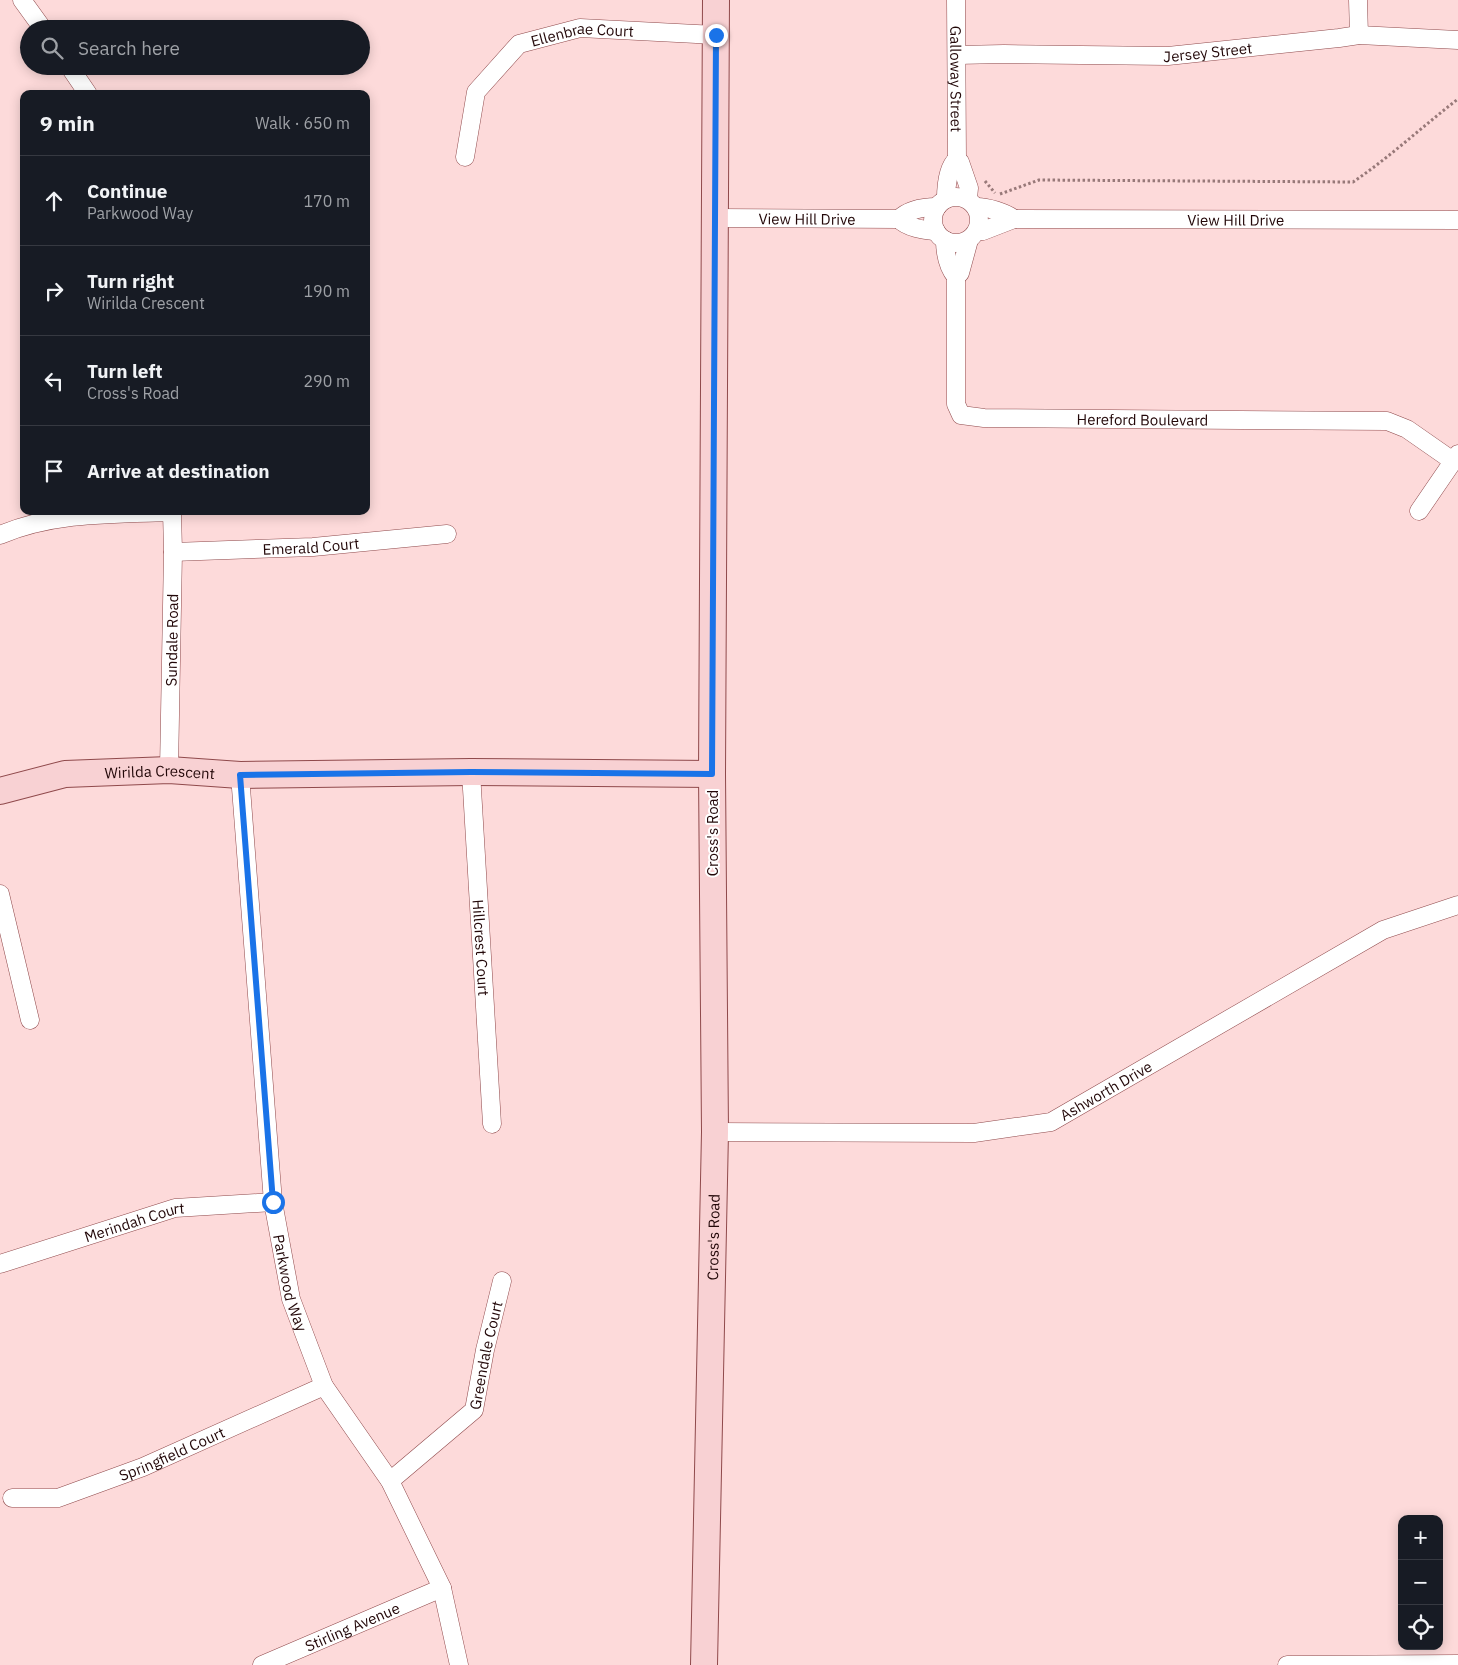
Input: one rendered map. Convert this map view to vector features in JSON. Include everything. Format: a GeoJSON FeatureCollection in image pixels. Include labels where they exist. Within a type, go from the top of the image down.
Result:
{"type":"FeatureCollection","features":[{"type":"Feature","properties":{"kind":"street"},"geometry":{"type":"LineString","coordinates":[[22,0],[36,20]]}},
{"type":"Feature","properties":{"kind":"street","name":"Cross's Road"},"geometry":{"type":"LineString","coordinates":[[704,1665],[715,1132],[712,774],[716,0]]}},
{"type":"Feature","properties":{"kind":"street","name":"Galloway Street"},"geometry":{"type":"LineString","coordinates":[[956,0],[957,159],[960,162],[973,203]]}},
{"type":"Feature","properties":{"kind":"street"},"geometry":{"type":"LineString","coordinates":[[1358,0],[1359,35]]}},
{"type":"Feature","properties":{"kind":"street","name":"Ellenbrae Court"},"geometry":{"type":"LineString","coordinates":[[465,157],[476,92],[519,44],[580,28],[716,35]]}},
{"type":"Feature","properties":{"kind":"street","name":"Jersey Street"},"geometry":{"type":"LineString","coordinates":[[957,55],[1168,56],[1359,35],[1458,40]]}},
{"type":"Feature","properties":{"kind":"street"},"geometry":{"type":"LineString","coordinates":[[75,75],[85,90]]}},
{"type":"Feature","properties":{"kind":"street","name":"Galloway Street"},"geometry":{"type":"LineString","coordinates":[[941,203],[953,162],[957,159]]}},
{"type":"Feature","properties":{"kind":"street"},"geometry":{"type":"LineString","coordinates":[[957,196],[973,203],[980,219],[973,235],[957,243],[940,236],[933,219],[941,203],[957,196]]}},
{"type":"Feature","properties":{"kind":"street","name":"View Hill Drive"},"geometry":{"type":"LineString","coordinates":[[715,218],[899,219],[910,212],[941,203]]}},
{"type":"Feature","properties":{"kind":"street","name":"View Hill Drive"},"geometry":{"type":"LineString","coordinates":[[973,203],[1014,219]]}},
{"type":"Feature","properties":{"kind":"street","name":"View Hill Drive"},"geometry":{"type":"LineString","coordinates":[[899,219],[902,223],[940,236]]}},
{"type":"Feature","properties":{"kind":"street","name":"View Hill Drive"},"geometry":{"type":"LineString","coordinates":[[973,235],[1014,219],[1458,220]]}},
{"type":"Feature","properties":{"kind":"street","name":"Hereford Boulevard"},"geometry":{"type":"LineString","coordinates":[[956,277],[960,273],[973,235]]}},
{"type":"Feature","properties":{"kind":"street","name":"Hereford Boulevard"},"geometry":{"type":"LineString","coordinates":[[940,236],[956,277],[956,404],[961,415],[984,418],[1386,420],[1407,429],[1456,458]]}},
{"type":"Feature","properties":{"kind":"street"},"geometry":{"type":"LineString","coordinates":[[1419,511],[1456,458]]}},
{"type":"Feature","properties":{"kind":"street"},"geometry":{"type":"LineString","coordinates":[[0,535],[23,525],[82,515]]}},
{"type":"Feature","properties":{"kind":"street","name":"Sundale Road"},"geometry":{"type":"LineString","coordinates":[[168,770],[173,552],[172,515]]}},
{"type":"Feature","properties":{"kind":"street","name":"Emerald Court"},"geometry":{"type":"LineString","coordinates":[[173,552],[313,547],[447,534]]}},
{"type":"Feature","properties":{"kind":"street","name":"Wirilda Crescent"},"geometry":{"type":"LineString","coordinates":[[0,792],[65,774],[168,770],[240,775],[471,772],[712,774]]}},
{"type":"Feature","properties":{"kind":"street","name":"Hillcrest Court"},"geometry":{"type":"LineString","coordinates":[[471,772],[492,1124]]}},
{"type":"Feature","properties":{"kind":"street","name":"Parkwood Way"},"geometry":{"type":"LineString","coordinates":[[240,775],[273,1202],[291,1299],[324,1386],[390,1481],[442,1588],[458,1665]]}},
{"type":"Feature","properties":{"kind":"street"},"geometry":{"type":"LineString","coordinates":[[0,894],[30,1020]]}},
{"type":"Feature","properties":{"kind":"street","name":"Ashworth Drive"},"geometry":{"type":"LineString","coordinates":[[715,1132],[974,1133],[1051,1122],[1383,930],[1458,905]]}},
{"type":"Feature","properties":{"kind":"street","name":"Merindah Court"},"geometry":{"type":"LineString","coordinates":[[0,1264],[175,1208],[273,1202]]}},
{"type":"Feature","properties":{"kind":"street","name":"Greendale Court"},"geometry":{"type":"LineString","coordinates":[[390,1481],[474,1410],[484,1350],[502,1281]]}},
{"type":"Feature","properties":{"kind":"street","name":"Springfield Court"},"geometry":{"type":"LineString","coordinates":[[12,1498],[58,1498],[143,1467],[324,1386]]}},
{"type":"Feature","properties":{"kind":"street","name":"Stirling Avenue"},"geometry":{"type":"LineString","coordinates":[[262,1665],[442,1588]]}},
{"type":"Feature","properties":{"kind":"street"},"geometry":{"type":"LineString","coordinates":[[1287,1665],[1458,1664]]}},
{"type":"Feature","properties":{"kind":"path"},"geometry":{"type":"LineString","coordinates":[[957,159],[980,175],[997,196],[1039,180],[1353,182],[1374,168],[1420,128],[1458,99]]}},
{"type":"Feature","properties":{"kind":"route"},"geometry":{"type":"LineString","coordinates":[[273,1202],[240,775],[471,772],[712,774],[716,35]]}}]}
